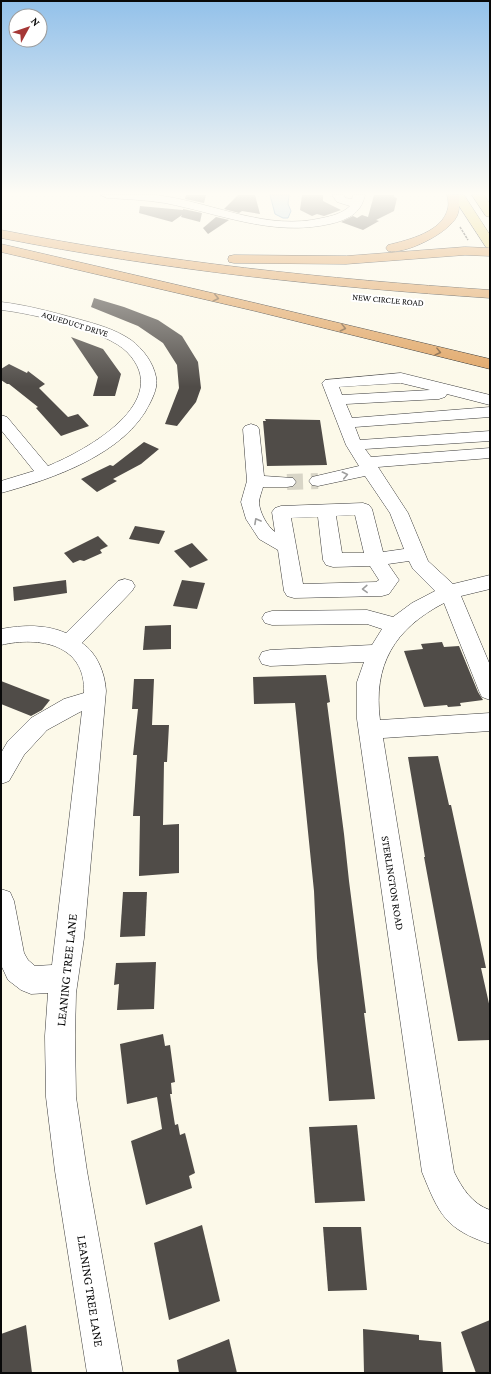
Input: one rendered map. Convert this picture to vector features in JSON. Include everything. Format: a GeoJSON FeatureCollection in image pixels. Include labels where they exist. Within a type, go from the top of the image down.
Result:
{"type":"FeatureCollection","features":[{"type":"Feature","properties":{"kind":"highway"},"geometry":{"type":"LineString","coordinates":[[50,259],[242,303],[490,365]]}},
{"type":"Feature","properties":{"kind":"highway"},"geometry":{"type":"LineString","coordinates":[[64,259],[191,279]]}},
{"type":"Feature","properties":{"kind":"highway","name":"NEW CIRCLE ROAD"},"geometry":{"type":"LineString","coordinates":[[144,259],[271,276],[394,288],[490,294]]}},
{"type":"Feature","properties":{"kind":"highway"},"geometry":{"type":"LineString","coordinates":[[235,259],[336,259]]}},
{"type":"Feature","properties":{"kind":"street","name":"AQUEDUCT DRIVE"},"geometry":{"type":"LineString","coordinates":[[1,306],[34,311],[112,335],[136,351],[144,362],[148,371],[149,383],[143,405],[133,418],[106,442],[66,465],[1,487]]}},
{"type":"Feature","properties":{"kind":"street"},"geometry":{"type":"LineString","coordinates":[[490,403],[463,393],[401,378],[330,383],[354,445],[400,513],[420,564],[448,592],[490,691]]}},
{"type":"Feature","properties":{"kind":"street"},"geometry":{"type":"LineString","coordinates":[[345,423],[490,403]]}},
{"type":"Feature","properties":{"kind":"street"},"geometry":{"type":"LineString","coordinates":[[1,420],[45,473]]}},
{"type":"Feature","properties":{"kind":"street"},"geometry":{"type":"LineString","coordinates":[[251,429],[256,481],[250,502],[255,519],[266,535],[286,546]]}},
{"type":"Feature","properties":{"kind":"street"},"geometry":{"type":"LineString","coordinates":[[354,445],[489,441]]}},
{"type":"Feature","properties":{"kind":"street"},"geometry":{"type":"LineString","coordinates":[[318,481],[369,466],[489,441]]}},
{"type":"Feature","properties":{"kind":"street"},"geometry":{"type":"LineString","coordinates":[[256,481],[287,482]]}},
{"type":"Feature","properties":{"kind":"street"},"geometry":{"type":"LineString","coordinates":[[363,509],[375,559],[389,580],[382,588],[294,591],[286,546],[281,512],[363,509]]}},
{"type":"Feature","properties":{"kind":"street"},"geometry":{"type":"LineString","coordinates":[[326,511],[333,560],[375,559],[417,554]]}},
{"type":"Feature","properties":{"kind":"street","name":"STERLINGTON ROAD"},"geometry":{"type":"LineString","coordinates":[[490,582],[448,592],[433,599],[414,611],[397,626],[381,645],[368,683],[367,706],[438,1172],[447,1195],[460,1212],[476,1223],[490,1227]]}},
{"type":"Feature","properties":{"kind":"street"},"geometry":{"type":"LineString","coordinates":[[69,643],[125,586]]}},
{"type":"Feature","properties":{"kind":"street"},"geometry":{"type":"LineString","coordinates":[[272,618],[368,617],[397,626]]}},
{"type":"Feature","properties":{"kind":"street","name":"LEANING TREE LANE"},"geometry":{"type":"LineString","coordinates":[[1,636],[24,633],[40,634],[52,636],[69,643],[89,664],[95,684],[64,978],[60,1036],[61,1097],[71,1171],[105,1373]]}},
{"type":"Feature","properties":{"kind":"street"},"geometry":{"type":"LineString","coordinates":[[270,658],[378,653]]}},
{"type":"Feature","properties":{"kind":"street"},"geometry":{"type":"LineString","coordinates":[[1,774],[16,748],[39,724],[72,705],[94,700]]}},
{"type":"Feature","properties":{"kind":"street"},"geometry":{"type":"LineString","coordinates":[[370,730],[490,722]]}},
{"type":"Feature","properties":{"kind":"street"},"geometry":{"type":"LineString","coordinates":[[1,901],[11,955],[18,970],[31,980],[64,978]]}},
{"type":"Feature","properties":{"kind":"building"},"geometry":{"type":"Polygon","coordinates":[[[94,298],[124,307],[158,320],[182,336],[198,362],[201,388],[196,402],[177,426],[165,424],[179,388],[177,365],[163,343],[138,326],[91,307],[94,298]]]}},
{"type":"Feature","properties":{"kind":"building"},"geometry":{"type":"Polygon","coordinates":[[[71,337],[103,349],[121,374],[115,396],[93,396],[98,377],[71,337]]]}},
{"type":"Feature","properties":{"kind":"building"},"geometry":{"type":"Polygon","coordinates":[[[9,364],[27,373],[28,371],[45,384],[39,388],[68,417],[78,414],[89,426],[61,436],[36,408],[38,407],[9,384],[1,380],[1,369],[9,364]]]}},
{"type":"Feature","properties":{"kind":"building"},"geometry":{"type":"Polygon","coordinates":[[[265,419],[320,420],[327,465],[267,466],[263,421],[266,421],[265,419]]]}},
{"type":"Feature","properties":{"kind":"building"},"geometry":{"type":"Polygon","coordinates":[[[144,442],[159,449],[141,464],[113,479],[117,481],[97,492],[81,479],[110,465],[113,466],[144,442]]]}},
{"type":"Feature","properties":{"kind":"building"},"geometry":{"type":"Polygon","coordinates":[[[135,526],[165,531],[159,544],[129,539],[135,526]]]}},
{"type":"Feature","properties":{"kind":"building"},"geometry":{"type":"Polygon","coordinates":[[[98,536],[108,546],[100,550],[102,553],[84,561],[80,560],[73,563],[64,553],[98,536]]]}},
{"type":"Feature","properties":{"kind":"building"},"geometry":{"type":"Polygon","coordinates":[[[192,543],[208,560],[190,568],[174,551],[192,543]]]}},
{"type":"Feature","properties":{"kind":"building"},"geometry":{"type":"Polygon","coordinates":[[[66,580],[67,593],[14,601],[13,587],[66,580]]]}},
{"type":"Feature","properties":{"kind":"building"},"geometry":{"type":"Polygon","coordinates":[[[182,580],[205,583],[197,609],[173,606],[182,580]]]}},
{"type":"Feature","properties":{"kind":"building"},"geometry":{"type":"Polygon","coordinates":[[[171,625],[171,649],[143,650],[145,626],[171,625]]]}},
{"type":"Feature","properties":{"kind":"building"},"geometry":{"type":"Polygon","coordinates":[[[442,642],[444,647],[459,646],[478,692],[483,700],[460,703],[461,706],[448,707],[447,705],[424,707],[404,651],[423,649],[421,644],[442,642]]]}},
{"type":"Feature","properties":{"kind":"building"},"geometry":{"type":"Polygon","coordinates":[[[326,675],[330,702],[327,703],[366,1013],[364,1013],[375,1099],[329,1101],[317,958],[314,891],[295,703],[254,704],[253,677],[326,675]]]}},
{"type":"Feature","properties":{"kind":"building"},"geometry":{"type":"Polygon","coordinates":[[[134,679],[154,679],[152,725],[169,725],[167,762],[164,762],[163,825],[179,824],[179,873],[139,876],[140,816],[133,816],[137,755],[133,755],[138,709],[132,709],[134,679]]]}},
{"type":"Feature","properties":{"kind":"building"},"geometry":{"type":"Polygon","coordinates":[[[1,681],[50,700],[42,710],[31,716],[1,704],[1,681]]]}},
{"type":"Feature","properties":{"kind":"building"},"geometry":{"type":"Polygon","coordinates":[[[438,756],[449,805],[451,805],[486,968],[481,968],[490,1008],[490,1040],[458,1041],[424,857],[408,757],[438,756]]]}},
{"type":"Feature","properties":{"kind":"building"},"geometry":{"type":"Polygon","coordinates":[[[123,892],[147,892],[145,936],[120,937],[123,892]]]}},
{"type":"Feature","properties":{"kind":"building"},"geometry":{"type":"Polygon","coordinates":[[[156,962],[154,1009],[117,1010],[119,984],[114,985],[116,963],[156,962]]]}},
{"type":"Feature","properties":{"kind":"building"},"geometry":{"type":"Polygon","coordinates":[[[163,1034],[165,1046],[170,1045],[175,1082],[171,1083],[172,1094],[170,1094],[175,1125],[178,1124],[180,1135],[185,1133],[195,1173],[189,1176],[192,1188],[146,1205],[131,1141],[162,1129],[157,1097],[127,1104],[120,1044],[163,1034]]]}},
{"type":"Feature","properties":{"kind":"building"},"geometry":{"type":"Polygon","coordinates":[[[357,1125],[365,1201],[315,1203],[309,1127],[357,1125]]]}},
{"type":"Feature","properties":{"kind":"building"},"geometry":{"type":"Polygon","coordinates":[[[202,1225],[220,1301],[169,1320],[154,1243],[202,1225]]]}},
{"type":"Feature","properties":{"kind":"building"},"geometry":{"type":"Polygon","coordinates":[[[323,1227],[361,1227],[367,1290],[328,1291],[323,1227]]]}},
{"type":"Feature","properties":{"kind":"building"},"geometry":{"type":"Polygon","coordinates":[[[490,1320],[490,1373],[476,1373],[461,1332],[490,1320]]]}},
{"type":"Feature","properties":{"kind":"building"},"geometry":{"type":"Polygon","coordinates":[[[26,1325],[32,1373],[1,1373],[1,1334],[26,1325]]]}},
{"type":"Feature","properties":{"kind":"building"},"geometry":{"type":"Polygon","coordinates":[[[363,1329],[419,1335],[419,1340],[441,1342],[443,1373],[364,1373],[363,1329]]]}},
{"type":"Feature","properties":{"kind":"building"},"geometry":{"type":"Polygon","coordinates":[[[229,1339],[237,1373],[179,1373],[177,1360],[229,1339]]]}},
{"type":"Feature","properties":{"kind":"tunnel"},"geometry":{"type":"LineString","coordinates":[[287,482],[318,481]]}}]}
